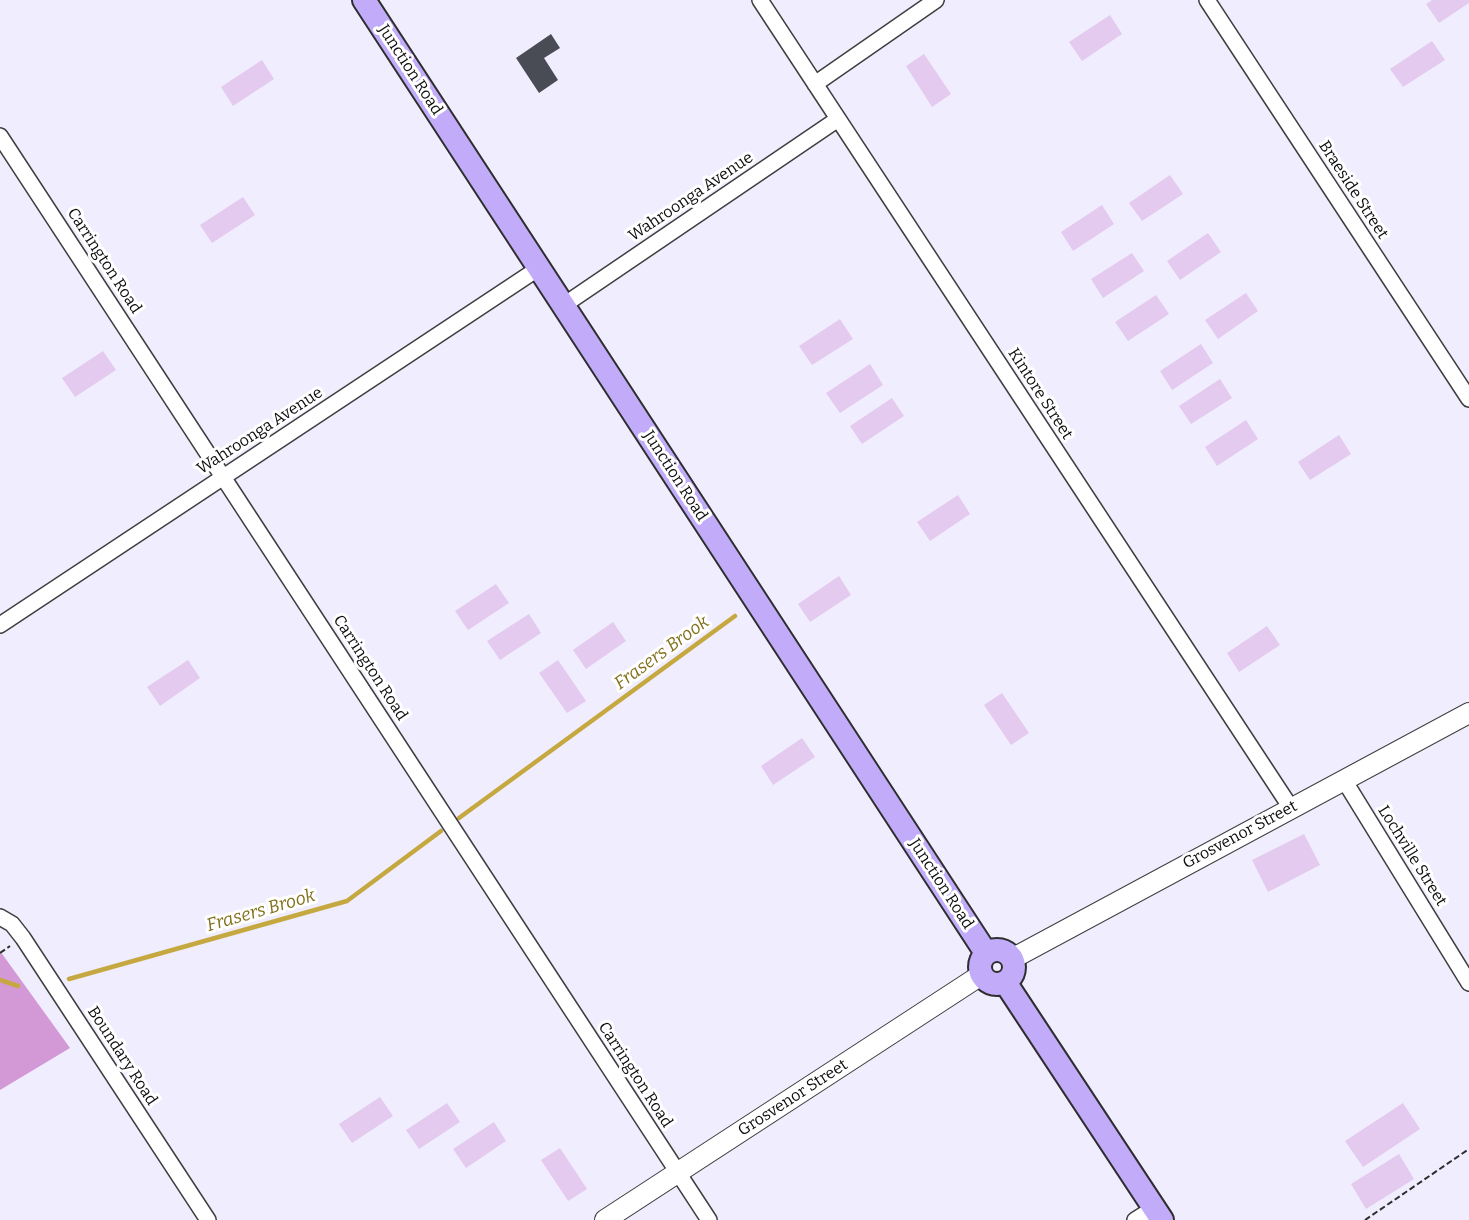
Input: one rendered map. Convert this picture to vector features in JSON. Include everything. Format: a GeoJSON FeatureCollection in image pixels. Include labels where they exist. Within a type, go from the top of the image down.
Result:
{"type":"FeatureCollection","features":[{"type":"Feature","properties":{"kind":"main road","name":"Junction Road"},"geometry":{"type":"LineString","coordinates":[[364,0],[564,305],[984,964]]}},
{"type":"Feature","properties":{"kind":"main road"},"geometry":{"type":"LineString","coordinates":[[999,950],[1011,958],[1014,971],[1005,982],[992,984],[984,964],[999,950]]}},
{"type":"Feature","properties":{"kind":"main road"},"geometry":{"type":"LineString","coordinates":[[1005,982],[1150,1216]]}},
{"type":"Feature","properties":{"kind":"street","name":"Kintore Street"},"geometry":{"type":"LineString","coordinates":[[760,0],[1291,808]]}},
{"type":"Feature","properties":{"kind":"street"},"geometry":{"type":"LineString","coordinates":[[815,84],[936,0]]}},
{"type":"Feature","properties":{"kind":"street","name":"Braeside Street"},"geometry":{"type":"LineString","coordinates":[[1207,0],[1469,399]]}},
{"type":"Feature","properties":{"kind":"street","name":"Wahroonga Avenue"},"geometry":{"type":"LineString","coordinates":[[564,305],[838,119]]}},
{"type":"Feature","properties":{"kind":"street","name":"Carrington Road"},"geometry":{"type":"LineString","coordinates":[[0,136],[709,1220]]}},
{"type":"Feature","properties":{"kind":"street","name":"Wahroonga Avenue"},"geometry":{"type":"LineString","coordinates":[[0,625],[539,268]]}},
{"type":"Feature","properties":{"kind":"street","name":"Grosvenor Street"},"geometry":{"type":"LineString","coordinates":[[1011,958],[1469,712]]}},
{"type":"Feature","properties":{"kind":"street","name":"Lochville Street"},"geometry":{"type":"LineString","coordinates":[[1344,780],[1469,983]]}},
{"type":"Feature","properties":{"kind":"street","name":"Boundary Road"},"geometry":{"type":"LineString","coordinates":[[0,917],[12,924],[22,938],[208,1220]]}},
{"type":"Feature","properties":{"kind":"street","name":"Grosvenor Street"},"geometry":{"type":"LineString","coordinates":[[605,1220],[678,1173],[984,964]]}},
{"type":"Feature","properties":{"kind":"path"},"geometry":{"type":"LineString","coordinates":[[1365,1220],[1469,1149]]}},
{"type":"Feature","properties":{"kind":"shaded area"},"geometry":{"type":"Polygon","coordinates":[[[1432,0],[1469,0],[1469,3],[1439,23],[1426,4],[1432,0]]]}},
{"type":"Feature","properties":{"kind":"shaded area"},"geometry":{"type":"Polygon","coordinates":[[[1110,15],[1122,34],[1082,61],[1069,42],[1110,15]]]}},
{"type":"Feature","properties":{"kind":"shaded area"},"geometry":{"type":"Polygon","coordinates":[[[1432,41],[1445,60],[1403,87],[1390,69],[1432,41]]]}},
{"type":"Feature","properties":{"kind":"shaded area"},"geometry":{"type":"Polygon","coordinates":[[[924,54],[951,94],[932,107],[906,66],[924,54]]]}},
{"type":"Feature","properties":{"kind":"shaded area"},"geometry":{"type":"Polygon","coordinates":[[[262,60],[274,79],[233,106],[221,87],[262,60]]]}},
{"type":"Feature","properties":{"kind":"shaded area"},"geometry":{"type":"Polygon","coordinates":[[[1170,175],[1183,194],[1142,221],[1129,203],[1170,175]]]}},
{"type":"Feature","properties":{"kind":"shaded area"},"geometry":{"type":"Polygon","coordinates":[[[243,197],[255,215],[212,243],[200,225],[243,197]]]}},
{"type":"Feature","properties":{"kind":"shaded area"},"geometry":{"type":"Polygon","coordinates":[[[1102,205],[1114,224],[1073,251],[1061,232],[1102,205]]]}},
{"type":"Feature","properties":{"kind":"shaded area"},"geometry":{"type":"Polygon","coordinates":[[[1208,233],[1221,252],[1180,280],[1167,261],[1208,233]]]}},
{"type":"Feature","properties":{"kind":"shaded area"},"geometry":{"type":"Polygon","coordinates":[[[1132,253],[1144,271],[1103,298],[1091,279],[1132,253]]]}},
{"type":"Feature","properties":{"kind":"shaded area"},"geometry":{"type":"Polygon","coordinates":[[[1246,293],[1258,311],[1218,339],[1205,320],[1246,293]]]}},
{"type":"Feature","properties":{"kind":"shaded area"},"geometry":{"type":"Polygon","coordinates":[[[1156,295],[1169,314],[1128,341],[1115,322],[1156,295]]]}},
{"type":"Feature","properties":{"kind":"shaded area"},"geometry":{"type":"Polygon","coordinates":[[[840,319],[853,339],[812,365],[799,346],[840,319]]]}},
{"type":"Feature","properties":{"kind":"shaded area"},"geometry":{"type":"Polygon","coordinates":[[[1201,344],[1213,363],[1172,390],[1160,371],[1201,344]]]}},
{"type":"Feature","properties":{"kind":"shaded area"},"geometry":{"type":"Polygon","coordinates":[[[103,351],[116,370],[75,397],[62,378],[103,351]]]}},
{"type":"Feature","properties":{"kind":"shaded area"},"geometry":{"type":"Polygon","coordinates":[[[870,364],[883,385],[840,413],[826,393],[870,364]]]}},
{"type":"Feature","properties":{"kind":"shaded area"},"geometry":{"type":"Polygon","coordinates":[[[1220,379],[1232,398],[1191,424],[1179,406],[1220,379]]]}},
{"type":"Feature","properties":{"kind":"shaded area"},"geometry":{"type":"Polygon","coordinates":[[[892,398],[904,416],[862,444],[850,426],[892,398]]]}},
{"type":"Feature","properties":{"kind":"shaded area"},"geometry":{"type":"Polygon","coordinates":[[[1246,420],[1258,439],[1217,466],[1205,447],[1246,420]]]}},
{"type":"Feature","properties":{"kind":"shaded area"},"geometry":{"type":"Polygon","coordinates":[[[1339,435],[1351,454],[1310,480],[1298,462],[1339,435]]]}},
{"type":"Feature","properties":{"kind":"shaded area"},"geometry":{"type":"Polygon","coordinates":[[[958,495],[970,514],[930,541],[917,522],[958,495]]]}},
{"type":"Feature","properties":{"kind":"shaded area"},"geometry":{"type":"Polygon","coordinates":[[[839,576],[851,595],[810,622],[798,604],[839,576]]]}},
{"type":"Feature","properties":{"kind":"shaded area"},"geometry":{"type":"Polygon","coordinates":[[[496,584],[509,603],[468,630],[455,611],[496,584]]]}},
{"type":"Feature","properties":{"kind":"shaded area"},"geometry":{"type":"Polygon","coordinates":[[[529,614],[541,633],[500,660],[487,641],[529,614]]]}},
{"type":"Feature","properties":{"kind":"shaded area"},"geometry":{"type":"Polygon","coordinates":[[[613,622],[626,641],[586,669],[573,650],[613,622]]]}},
{"type":"Feature","properties":{"kind":"shaded area"},"geometry":{"type":"Polygon","coordinates":[[[1267,626],[1280,645],[1239,672],[1227,653],[1267,626]]]}},
{"type":"Feature","properties":{"kind":"shaded area"},"geometry":{"type":"Polygon","coordinates":[[[188,660],[200,678],[160,706],[147,687],[188,660]]]}},
{"type":"Feature","properties":{"kind":"shaded area"},"geometry":{"type":"Polygon","coordinates":[[[558,660],[586,701],[567,713],[539,673],[558,660]]]}},
{"type":"Feature","properties":{"kind":"shaded area"},"geometry":{"type":"Polygon","coordinates":[[[1002,693],[1029,733],[1011,745],[984,705],[1002,693]]]}},
{"type":"Feature","properties":{"kind":"shaded area"},"geometry":{"type":"Polygon","coordinates":[[[802,738],[815,757],[773,785],[761,766],[802,738]]]}},
{"type":"Feature","properties":{"kind":"shaded area"},"geometry":{"type":"Polygon","coordinates":[[[1304,834],[1320,865],[1268,892],[1252,860],[1304,834]]]}},
{"type":"Feature","properties":{"kind":"shaded area"},"geometry":{"type":"Polygon","coordinates":[[[0,951],[70,1048],[0,1090],[0,951]]]}},
{"type":"Feature","properties":{"kind":"shaded area"},"geometry":{"type":"Polygon","coordinates":[[[380,1097],[393,1116],[352,1143],[339,1124],[380,1097]]]}},
{"type":"Feature","properties":{"kind":"shaded area"},"geometry":{"type":"Polygon","coordinates":[[[447,1103],[460,1122],[419,1149],[406,1130],[447,1103]]]}},
{"type":"Feature","properties":{"kind":"shaded area"},"geometry":{"type":"Polygon","coordinates":[[[1403,1103],[1420,1129],[1363,1167],[1345,1141],[1403,1103]]]}},
{"type":"Feature","properties":{"kind":"shaded area"},"geometry":{"type":"Polygon","coordinates":[[[494,1122],[506,1141],[466,1168],[453,1149],[494,1122]]]}},
{"type":"Feature","properties":{"kind":"shaded area"},"geometry":{"type":"Polygon","coordinates":[[[560,1148],[587,1189],[568,1201],[541,1160],[560,1148]]]}},
{"type":"Feature","properties":{"kind":"shaded area"},"geometry":{"type":"Polygon","coordinates":[[[1399,1154],[1414,1179],[1366,1209],[1351,1184],[1399,1154]]]}},
{"type":"Feature","properties":{"kind":"building"},"geometry":{"type":"Polygon","coordinates":[[[551,34],[560,48],[544,58],[558,80],[539,93],[516,58],[551,34]]]}},
{"type":"Feature","properties":{"kind":"waterway","name":"Frasers Brook"},"geometry":{"type":"LineString","coordinates":[[459,818],[735,616]]}},
{"type":"Feature","properties":{"kind":"waterway","name":"Frasers Brook"},"geometry":{"type":"LineString","coordinates":[[69,979],[347,901],[441,831]]}},
{"type":"Feature","properties":{"kind":"waterway","name":"Frasers Brook"},"geometry":{"type":"LineString","coordinates":[[0,980],[18,986]]}}]}
